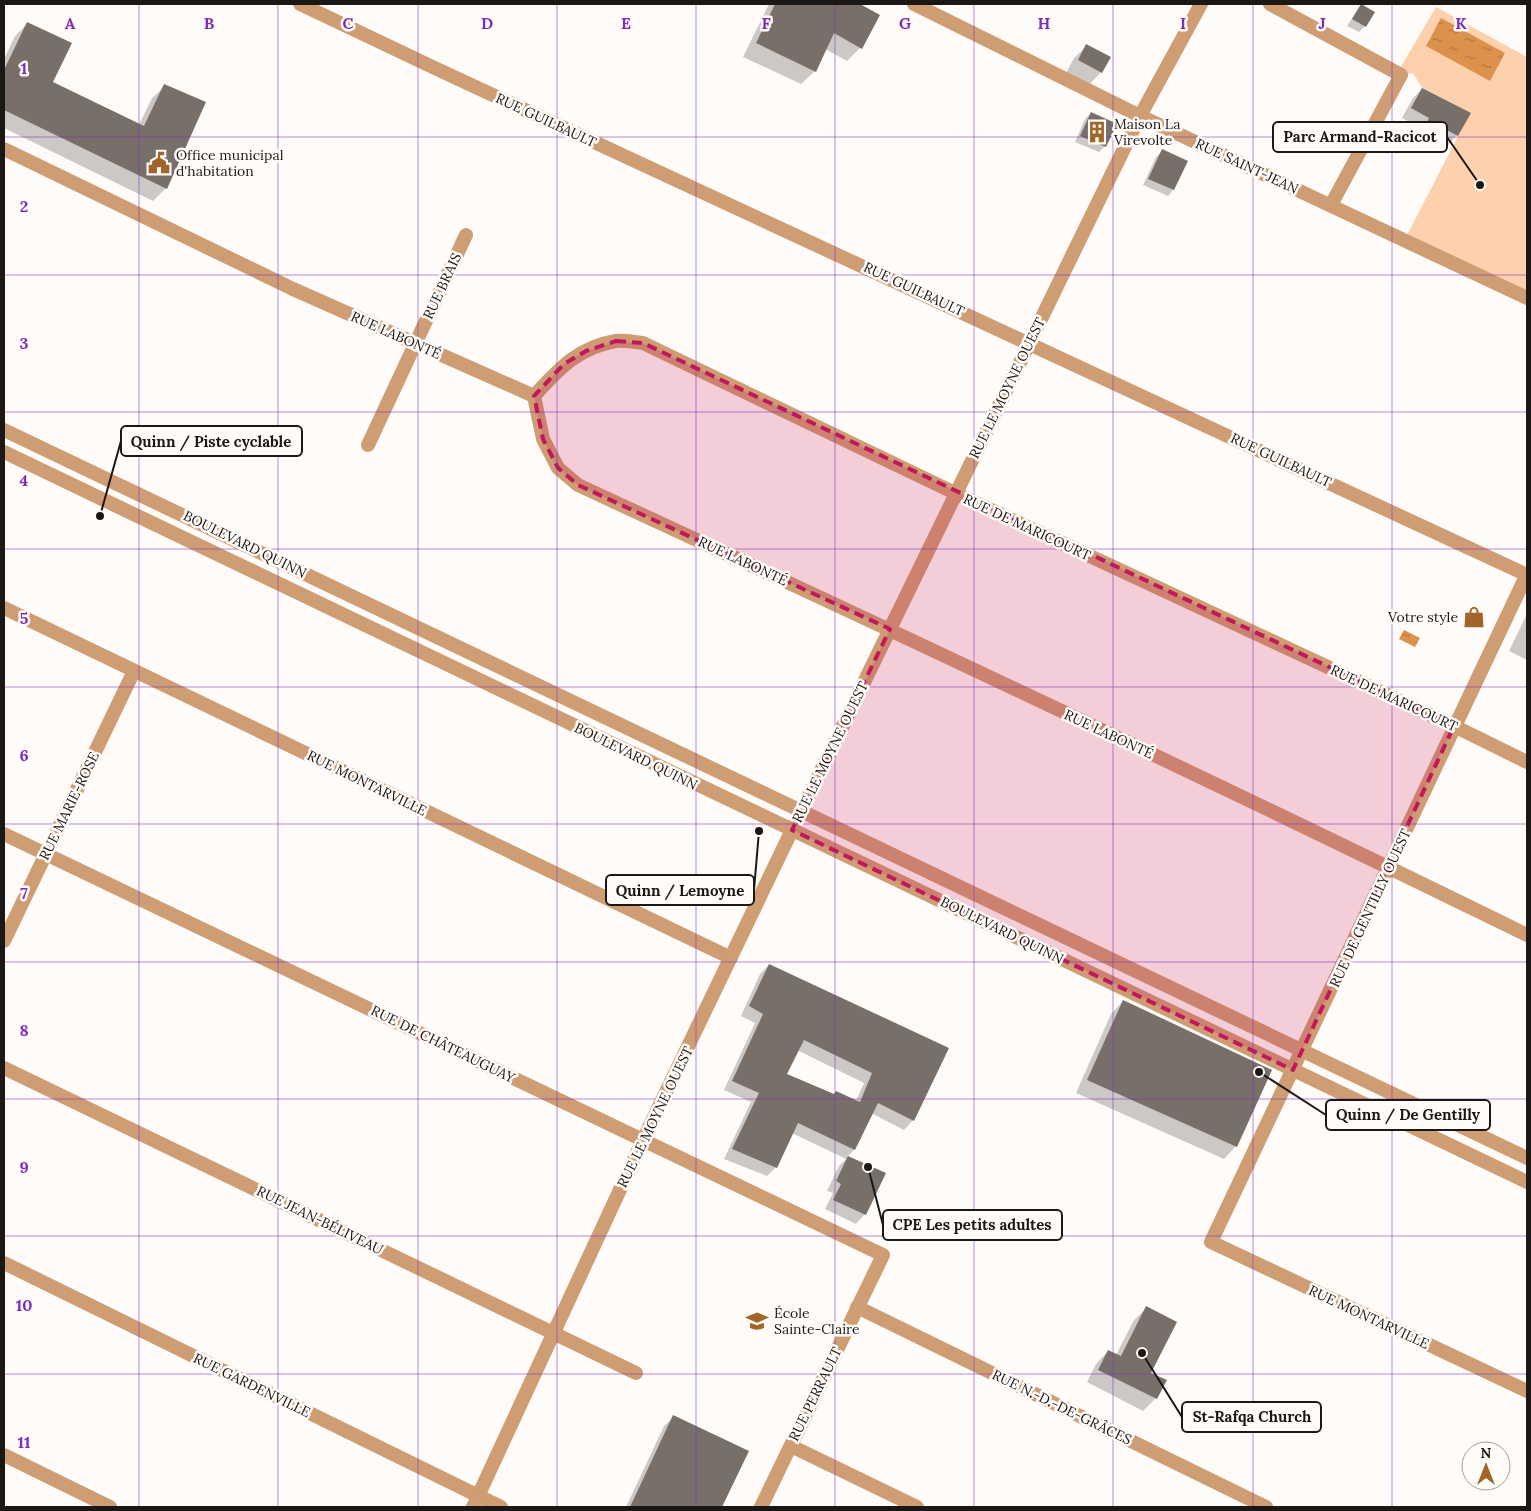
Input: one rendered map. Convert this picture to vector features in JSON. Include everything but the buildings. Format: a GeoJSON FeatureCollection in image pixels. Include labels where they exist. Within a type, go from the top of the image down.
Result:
{"type":"FeatureCollection","features":[{"type":"Feature","properties":{"kind":"street","name":"RUE GUILBAULT"},"geometry":{"type":"LineString","coordinates":[[300,4],[1527,575]]}},
{"type":"Feature","properties":{"kind":"street","name":"RUE SAINT-JEAN"},"geometry":{"type":"LineString","coordinates":[[914,4],[1140,116],[1527,298]]}},
{"type":"Feature","properties":{"kind":"street","name":"RUE LE MOYNE OUEST"},"geometry":{"type":"LineString","coordinates":[[475,1502],[643,1140],[801,810],[1140,116],[1201,4]]}},
{"type":"Feature","properties":{"kind":"street"},"geometry":{"type":"LineString","coordinates":[[1270,4],[1401,75],[1331,205]]}},
{"type":"Feature","properties":{"kind":"street","name":"RUE LABONTÉ"},"geometry":{"type":"LineString","coordinates":[[4,149],[293,289],[534,396],[543,439],[558,468],[578,485],[890,630],[1527,935]]}},
{"type":"Feature","properties":{"kind":"street","name":"RUE BRAIS"},"geometry":{"type":"LineString","coordinates":[[368,445],[466,235]]}},
{"type":"Feature","properties":{"kind":"street","name":"RUE DE MARICOURT"},"geometry":{"type":"LineString","coordinates":[[534,396],[564,364],[586,351],[616,341],[642,343],[955,493],[1454,726],[1527,762]]}},
{"type":"Feature","properties":{"kind":"street","name":"BOULEVARD QUINN"},"geometry":{"type":"LineString","coordinates":[[4,430],[1527,1158]]}},
{"type":"Feature","properties":{"kind":"street","name":"BOULEVARD QUINN"},"geometry":{"type":"LineString","coordinates":[[4,452],[1527,1182]]}},
{"type":"Feature","properties":{"kind":"street","name":"RUE DE GENTILLY OUEST"},"geometry":{"type":"LineString","coordinates":[[1211,1242],[1390,868],[1454,726],[1527,575]]}},
{"type":"Feature","properties":{"kind":"street","name":"RUE MONTARVILLE"},"geometry":{"type":"LineString","coordinates":[[4,608],[731,958]]}},
{"type":"Feature","properties":{"kind":"street"},"geometry":{"type":"LineString","coordinates":[[476,679],[485,659]]}},
{"type":"Feature","properties":{"kind":"street","name":"RUE MARIE-ROSE"},"geometry":{"type":"LineString","coordinates":[[4,941],[134,671]]}},
{"type":"Feature","properties":{"kind":"street","name":"RUE DE CHÂTEAUGUAY"},"geometry":{"type":"LineString","coordinates":[[4,834],[882,1255]]}},
{"type":"Feature","properties":{"kind":"street","name":"RUE JEAN-BÉLIVEAU"},"geometry":{"type":"LineString","coordinates":[[4,1068],[636,1372]]}},
{"type":"Feature","properties":{"kind":"street","name":"RUE MONTARVILLE"},"geometry":{"type":"LineString","coordinates":[[1211,1242],[1527,1391]]}},
{"type":"Feature","properties":{"kind":"street","name":"RUE PERRAULT"},"geometry":{"type":"LineString","coordinates":[[761,1507],[882,1255]]}},
{"type":"Feature","properties":{"kind":"street","name":"RUE GARDENVILLE"},"geometry":{"type":"LineString","coordinates":[[4,1263],[475,1502],[501,1507]]}},
{"type":"Feature","properties":{"kind":"street","name":"RUE N.-D.-DE-GRÂCES"},"geometry":{"type":"LineString","coordinates":[[857,1307],[1266,1507]]}},
{"type":"Feature","properties":{"kind":"street"},"geometry":{"type":"LineString","coordinates":[[791,1446],[917,1507]]}},
{"type":"Feature","properties":{"kind":"street"},"geometry":{"type":"LineString","coordinates":[[4,1456],[110,1507]]}},
{"type":"Feature","properties":{"kind":"highlighted area"},"geometry":{"type":"Polygon","coordinates":[[[616,341],[643,343],[1454,726],[1293,1070],[792,830],[890,629],[578,485],[558,468],[543,439],[534,396],[564,364],[586,351],[616,341]]]}},
{"type":"Feature","properties":{"kind":"shaded area"},"geometry":{"type":"Polygon","coordinates":[[[1436,7],[1527,57],[1527,298],[1404,241],[1470,113],[1422,88],[1413,73],[1401,75],[1399,70],[1436,7]]]}},
{"type":"Feature","properties":{"kind":"water"},"geometry":{"type":"Polygon","coordinates":[[[1441,18],[1505,53],[1490,81],[1426,46],[1441,18]]]}},
{"type":"Feature","properties":{"kind":"water"},"geometry":{"type":"Polygon","coordinates":[[[1404,630],[1420,638],[1415,647],[1399,639],[1404,630]]]}},
{"type":"Feature","properties":{"kind":"place","name":"Maison La Virevolte"},"geometry":{"type":"Point","coordinates":[1097,132]}},
{"type":"Feature","properties":{"kind":"place","name":"Office municipal d'habitation"},"geometry":{"type":"Point","coordinates":[159,163]}},
{"type":"Feature","properties":{"kind":"place","name":"Parc Armand-Racicot"},"geometry":{"type":"Point","coordinates":[1480,185]}},
{"type":"Feature","properties":{"kind":"place","name":"Quinn / Piste cyclable"},"geometry":{"type":"Point","coordinates":[100,516]}},
{"type":"Feature","properties":{"kind":"place","name":"Votre style"},"geometry":{"type":"Point","coordinates":[1474,617]}},
{"type":"Feature","properties":{"kind":"place","name":"Quinn / Lemoyne"},"geometry":{"type":"Point","coordinates":[759,831]}},
{"type":"Feature","properties":{"kind":"place","name":"Quinn / De Gentilly"},"geometry":{"type":"Point","coordinates":[1259,1072]}},
{"type":"Feature","properties":{"kind":"place","name":"CPE Les petits adultes"},"geometry":{"type":"Point","coordinates":[868,1167]}},
{"type":"Feature","properties":{"kind":"place","name":"École Sainte-Claire"},"geometry":{"type":"Point","coordinates":[757,1321]}},
{"type":"Feature","properties":{"kind":"place","name":"St-Rafqa Church"},"geometry":{"type":"Point","coordinates":[1142,1353]}}]}
